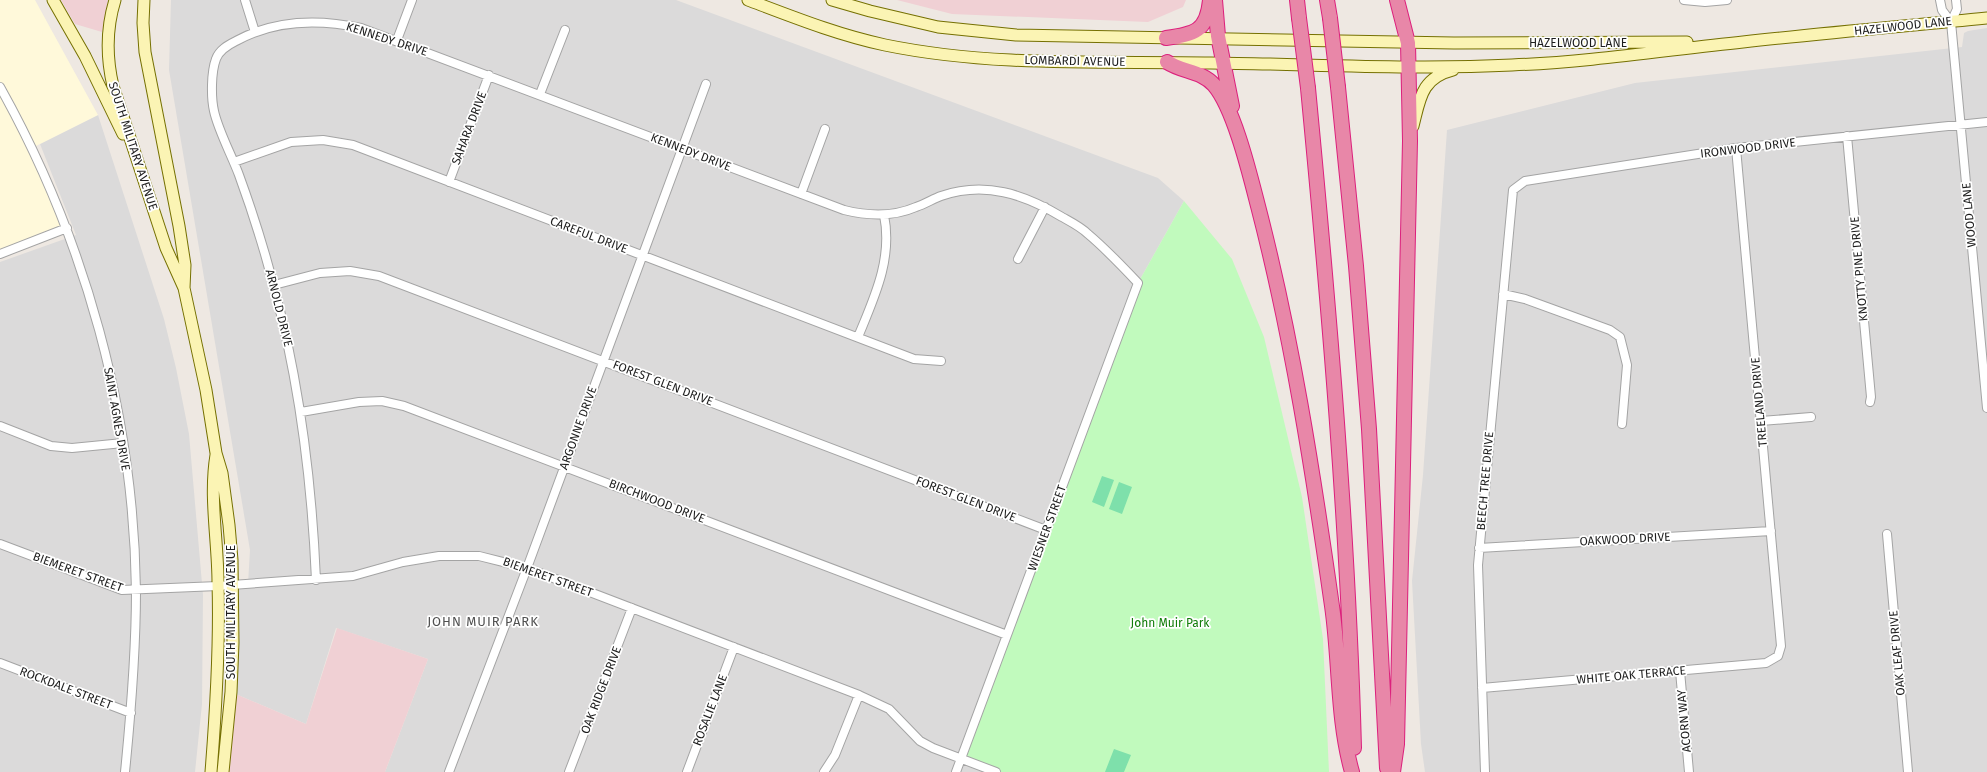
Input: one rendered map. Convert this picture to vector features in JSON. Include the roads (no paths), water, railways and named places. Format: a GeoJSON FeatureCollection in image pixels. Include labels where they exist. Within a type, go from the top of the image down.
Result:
{"type":"FeatureCollection","features":[{"type":"Feature","properties":{"kind":"highway"},"geometry":{"type":"LineString","coordinates":[[1166,38],[1192,33],[1199,29],[1206,20],[1210,0]]}},
{"type":"Feature","properties":{"kind":"highway"},"geometry":{"type":"LineString","coordinates":[[1215,0],[1218,40],[1239,142],[1278,289],[1310,460],[1335,626],[1345,748],[1353,772]]}},
{"type":"Feature","properties":{"kind":"highway"},"geometry":{"type":"LineString","coordinates":[[1297,0],[1308,88],[1338,421],[1350,621],[1353,772]]}},
{"type":"Feature","properties":{"kind":"highway"},"geometry":{"type":"LineString","coordinates":[[1327,0],[1338,87],[1356,258],[1369,428],[1387,772]]}},
{"type":"Feature","properties":{"kind":"highway"},"geometry":{"type":"LineString","coordinates":[[1393,772],[1397,744],[1398,721],[1403,400],[1410,141],[1408,43],[1397,0]]}},
{"type":"Feature","properties":{"kind":"highway"},"geometry":{"type":"LineString","coordinates":[[1167,62],[1202,76],[1215,86],[1224,102],[1239,142]]}},
{"type":"Feature","properties":{"kind":"main road"},"geometry":{"type":"LineString","coordinates":[[53,0],[85,56],[120,128],[131,141]]}},
{"type":"Feature","properties":{"kind":"main road","name":"SOUTH MILITARY AVENUE"},"geometry":{"type":"LineString","coordinates":[[115,0],[108,35],[109,66],[114,91],[168,252],[184,288],[226,498],[232,548],[233,585],[231,692],[223,772]]}},
{"type":"Feature","properties":{"kind":"main road","name":"SOUTH MILITARY AVENUE"},"geometry":{"type":"LineString","coordinates":[[144,0],[144,45],[179,226],[185,265],[184,288]]}},
{"type":"Feature","properties":{"kind":"main road","name":"LOMBARDI AVENUE"},"geometry":{"type":"LineString","coordinates":[[748,0],[838,32],[880,44],[926,52],[1011,61],[1167,62],[1409,67]]}},
{"type":"Feature","properties":{"kind":"main road","name":"LOMBARDI AVENUE"},"geometry":{"type":"LineString","coordinates":[[832,0],[901,19],[966,31],[1016,35],[1408,43]]}},
{"type":"Feature","properties":{"kind":"main road","name":"HAZELWOOD LANE"},"geometry":{"type":"LineString","coordinates":[[1409,67],[1463,67],[1576,61],[1747,41],[1987,18]]}},
{"type":"Feature","properties":{"kind":"main road","name":"HAZELWOOD LANE"},"geometry":{"type":"LineString","coordinates":[[1408,43],[1511,44],[1747,41]]}},
{"type":"Feature","properties":{"kind":"main road"},"geometry":{"type":"LineString","coordinates":[[1410,141],[1419,99],[1425,88],[1443,72],[1463,67]]}},
{"type":"Feature","properties":{"kind":"main road","name":"SOUTH MILITARY AVENUE"},"geometry":{"type":"LineString","coordinates":[[211,772],[218,674],[218,586],[213,484],[216,453]]}},
{"type":"Feature","properties":{"kind":"street"},"geometry":{"type":"LineString","coordinates":[[244,0],[255,32]]}},
{"type":"Feature","properties":{"kind":"street"},"geometry":{"type":"LineString","coordinates":[[397,40],[412,0]]}},
{"type":"Feature","properties":{"kind":"street"},"geometry":{"type":"LineString","coordinates":[[1684,0],[1705,2],[1727,0]]}},
{"type":"Feature","properties":{"kind":"street"},"geometry":{"type":"LineString","coordinates":[[1940,0],[1942,10],[1951,22],[1957,9],[1956,0]]}},
{"type":"Feature","properties":{"kind":"street","name":"KENNEDY DRIVE"},"geometry":{"type":"LineString","coordinates":[[224,47],[255,32],[296,23],[319,22],[361,28],[490,75],[801,194],[859,214],[884,215],[915,208],[941,196],[972,189],[1002,190],[1024,197],[1045,207],[1087,232],[1138,283]]}},
{"type":"Feature","properties":{"kind":"street","name":"WOOD LANE"},"geometry":{"type":"LineString","coordinates":[[1951,22],[1984,331],[1987,408]]}},
{"type":"Feature","properties":{"kind":"street"},"geometry":{"type":"LineString","coordinates":[[540,94],[565,30]]}},
{"type":"Feature","properties":{"kind":"street","name":"ARNOLD DRIVE"},"geometry":{"type":"LineString","coordinates":[[224,47],[216,57],[212,73],[214,110],[256,223],[274,285],[290,349],[301,412],[314,528],[316,580]]}},
{"type":"Feature","properties":{"kind":"street","name":"SAHARA DRIVE"},"geometry":{"type":"LineString","coordinates":[[449,182],[490,75]]}},
{"type":"Feature","properties":{"kind":"street","name":"ARGONNE DRIVE"},"geometry":{"type":"LineString","coordinates":[[449,772],[527,568],[706,84]]}},
{"type":"Feature","properties":{"kind":"street","name":"SAINT AGNES DRIVE"},"geometry":{"type":"LineString","coordinates":[[0,86],[21,124],[67,228],[90,296],[105,351],[123,443],[131,507],[136,590],[135,666],[125,772]]}},
{"type":"Feature","properties":{"kind":"street","name":"IRONWOOD DRIVE"},"geometry":{"type":"LineString","coordinates":[[1513,190],[1525,181],[1736,148],[1987,122]]}},
{"type":"Feature","properties":{"kind":"street"},"geometry":{"type":"LineString","coordinates":[[801,194],[825,129]]}},
{"type":"Feature","properties":{"kind":"street","name":"KNOTTY PINE DRIVE"},"geometry":{"type":"LineString","coordinates":[[1847,136],[1871,397],[1870,402]]}},
{"type":"Feature","properties":{"kind":"street","name":"CAREFUL DRIVE"},"geometry":{"type":"LineString","coordinates":[[234,162],[291,142],[323,140],[353,145],[914,359],[941,361]]}},
{"type":"Feature","properties":{"kind":"street","name":"TREELAND DRIVE"},"geometry":{"type":"LineString","coordinates":[[1736,148],[1781,646],[1778,656]]}},
{"type":"Feature","properties":{"kind":"street","name":"BEECH TREE DRIVE"},"geometry":{"type":"LineString","coordinates":[[1485,772],[1478,565],[1513,190]]}},
{"type":"Feature","properties":{"kind":"street"},"geometry":{"type":"LineString","coordinates":[[1018,259],[1045,207]]}},
{"type":"Feature","properties":{"kind":"street"},"geometry":{"type":"LineString","coordinates":[[858,337],[880,282],[886,255],[886,227],[884,215]]}},
{"type":"Feature","properties":{"kind":"street"},"geometry":{"type":"LineString","coordinates":[[0,254],[67,228]]}},
{"type":"Feature","properties":{"kind":"street","name":"FOREST GLEN DRIVE"},"geometry":{"type":"LineString","coordinates":[[274,285],[320,273],[350,271],[379,276],[603,360],[1046,530]]}},
{"type":"Feature","properties":{"kind":"street","name":"WIESNER STREET"},"geometry":{"type":"LineString","coordinates":[[956,772],[1138,283]]}},
{"type":"Feature","properties":{"kind":"street"},"geometry":{"type":"LineString","coordinates":[[1503,294],[1525,299],[1610,330],[1620,337],[1628,365],[1622,424]]}},
{"type":"Feature","properties":{"kind":"street","name":"BIRCHWOOD DRIVE"},"geometry":{"type":"LineString","coordinates":[[301,412],[359,402],[382,401],[404,406],[1007,635]]}},
{"type":"Feature","properties":{"kind":"street"},"geometry":{"type":"LineString","coordinates":[[1761,421],[1811,417]]}},
{"type":"Feature","properties":{"kind":"street"},"geometry":{"type":"LineString","coordinates":[[0,426],[51,446],[72,448],[123,443]]}},
{"type":"Feature","properties":{"kind":"street","name":"OAKWOOD DRIVE"},"geometry":{"type":"LineString","coordinates":[[1479,548],[1771,531]]}},
{"type":"Feature","properties":{"kind":"street","name":"OAK LEAF DRIVE"},"geometry":{"type":"LineString","coordinates":[[1887,534],[1908,772]]}},
{"type":"Feature","properties":{"kind":"street","name":"BIEMERET STREET"},"geometry":{"type":"LineString","coordinates":[[0,544],[122,590],[316,580],[353,576],[403,562],[439,556],[479,556],[527,568],[858,695],[889,709],[920,741],[933,748],[996,772]]}},
{"type":"Feature","properties":{"kind":"street","name":"OAK RIDGE DRIVE"},"geometry":{"type":"LineString","coordinates":[[569,772],[632,608]]}},
{"type":"Feature","properties":{"kind":"street","name":"ROSALIE LANE"},"geometry":{"type":"LineString","coordinates":[[687,772],[734,647]]}},
{"type":"Feature","properties":{"kind":"street","name":"WHITE OAK TERRACE"},"geometry":{"type":"LineString","coordinates":[[1482,688],[1766,663],[1778,656]]}},
{"type":"Feature","properties":{"kind":"street","name":"ROCKDALE STREET"},"geometry":{"type":"LineString","coordinates":[[0,663],[131,713]]}},
{"type":"Feature","properties":{"kind":"street","name":"ACORN WAY"},"geometry":{"type":"LineString","coordinates":[[1680,670],[1689,772]]}},
{"type":"Feature","properties":{"kind":"street"},"geometry":{"type":"LineString","coordinates":[[824,772],[835,755],[858,695]]}},
{"type":"Feature","properties":{"kind":"district","name":"JOHN MUIR PARK"},"geometry":{"type":"Point","coordinates":[483,621]}},
{"type":"Feature","properties":{"kind":"park label","name":"John Muir Park"},"geometry":{"type":"Point","coordinates":[1170,623]}}]}
